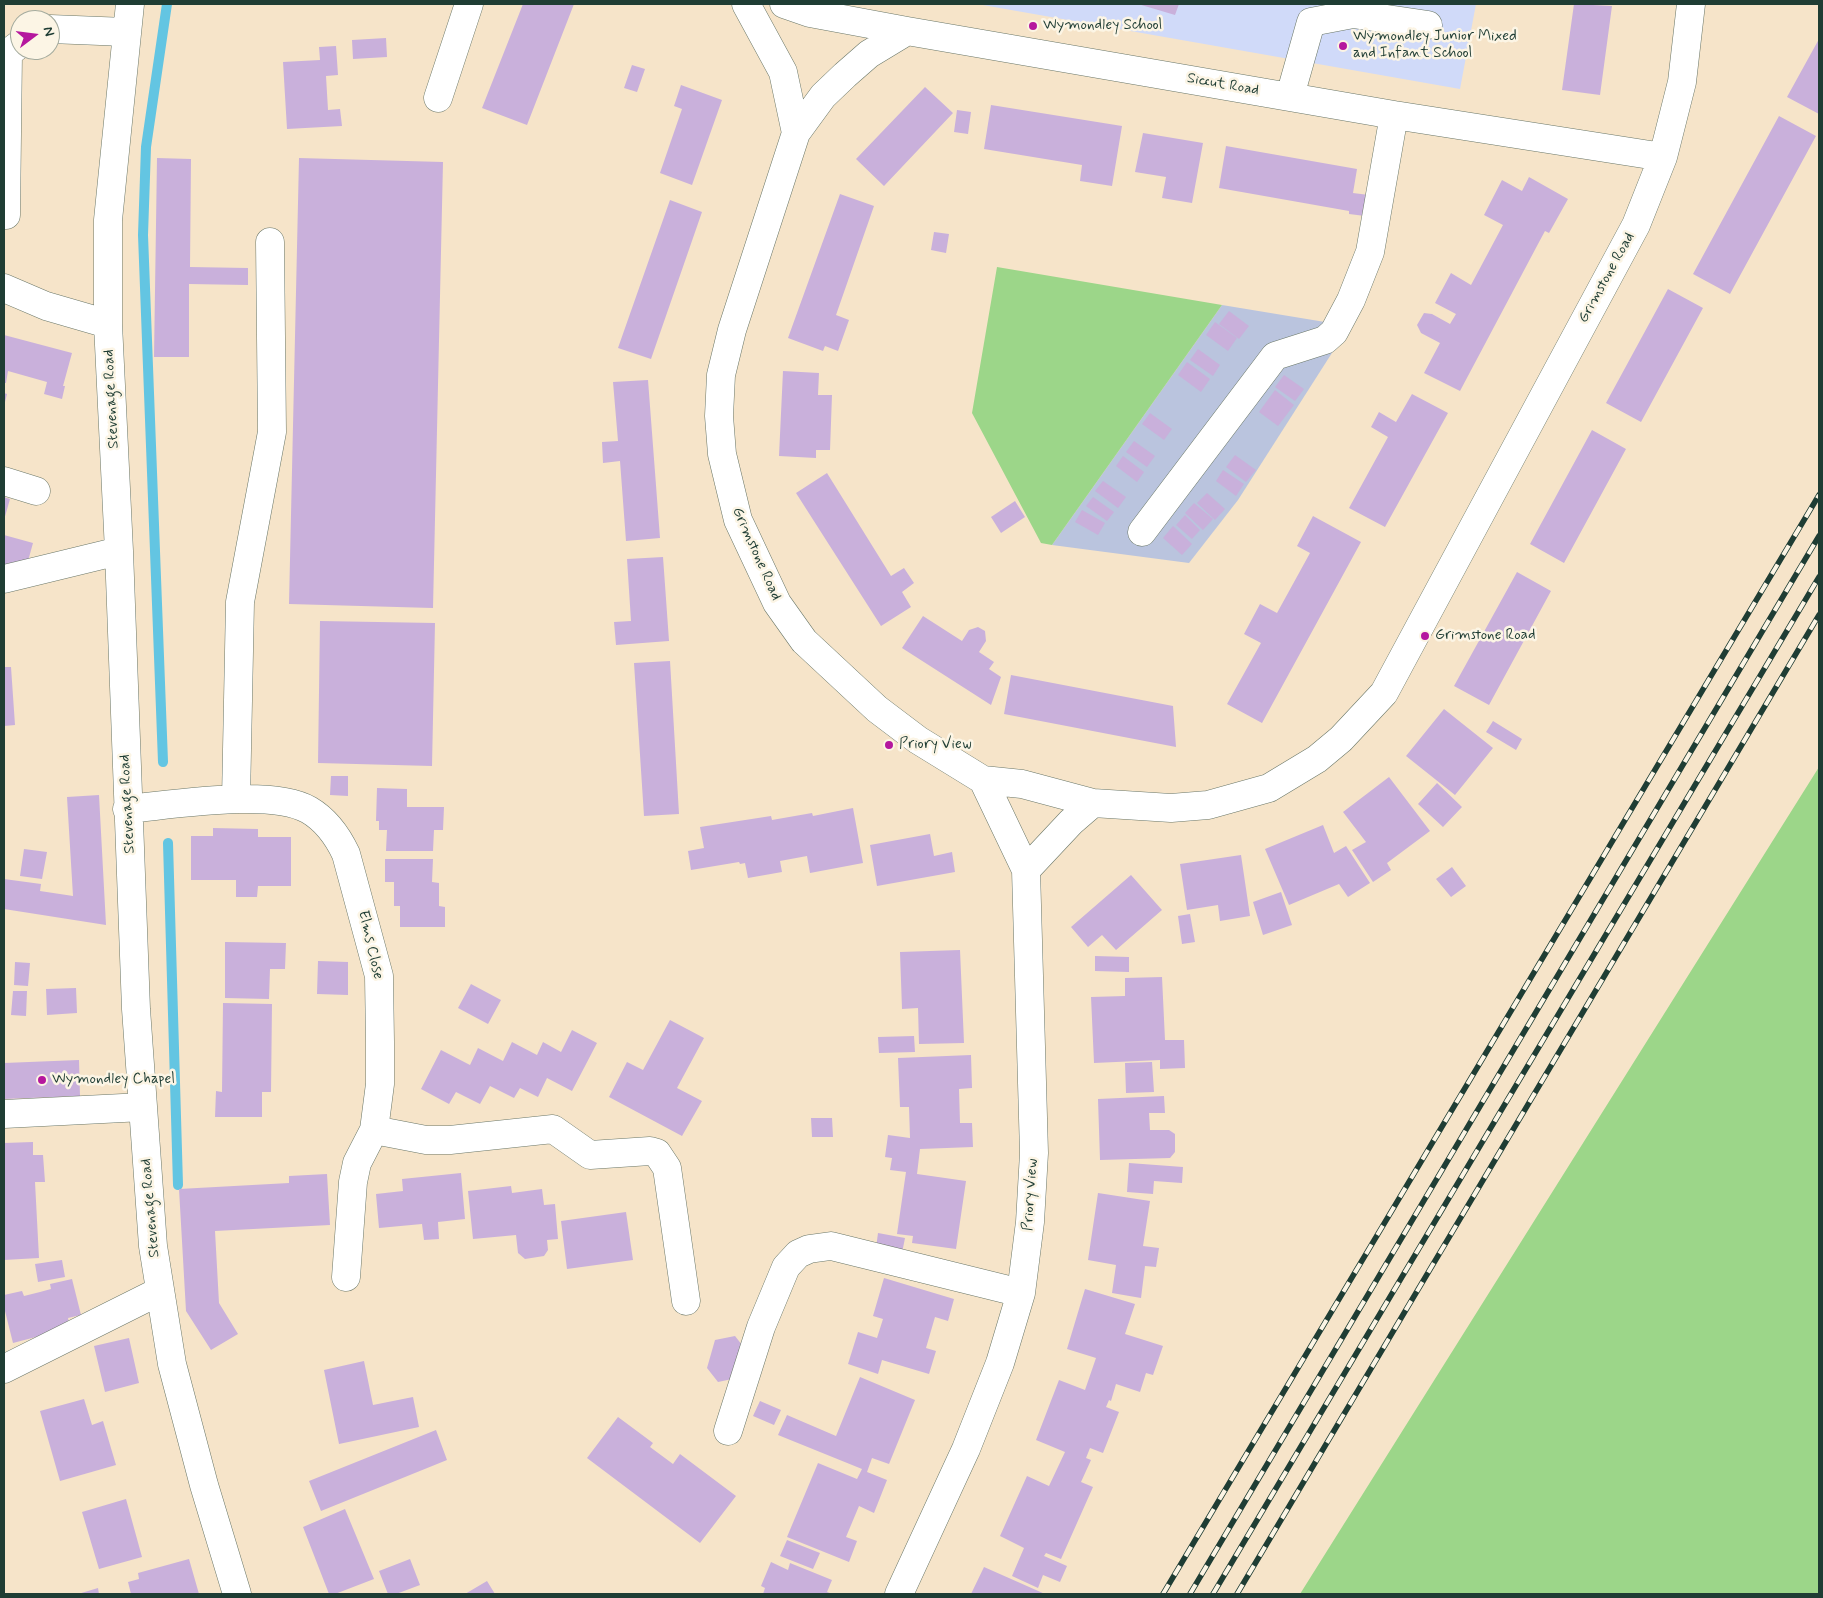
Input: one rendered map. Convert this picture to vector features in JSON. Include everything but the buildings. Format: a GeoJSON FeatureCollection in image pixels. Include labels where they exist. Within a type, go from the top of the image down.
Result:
{"type":"FeatureCollection","features":[{"type":"Feature","properties":{"kind":"street","name":"Stevenage Road"},"geometry":{"type":"LineString","coordinates":[[130,4],[108,220],[108,324],[119,551],[127,809],[143,1107],[153,1246],[172,1364],[204,1485],[237,1594]]}},
{"type":"Feature","properties":{"kind":"street"},"geometry":{"type":"LineString","coordinates":[[438,98],[469,4]]}},
{"type":"Feature","properties":{"kind":"street"},"geometry":{"type":"LineString","coordinates":[[746,4],[782,72],[796,133]]}},
{"type":"Feature","properties":{"kind":"street","name":"Siccut Road"},"geometry":{"type":"LineString","coordinates":[[784,4],[810,13],[1394,115],[1663,157]]}},
{"type":"Feature","properties":{"kind":"street","name":"Grimstone Road"},"geometry":{"type":"LineString","coordinates":[[907,30],[869,54],[845,75],[823,96],[796,133],[732,330],[721,375],[719,416],[722,454],[735,511],[777,603],[804,641],[877,709],[918,740],[983,780],[1022,784],[1093,803],[1171,808],[1208,805],[1269,788],[1317,759],[1364,717],[1384,693],[1636,224],[1663,157],[1682,82],[1691,4]]}},
{"type":"Feature","properties":{"kind":"street"},"geometry":{"type":"LineString","coordinates":[[1290,96],[1311,22],[1353,14],[1428,25]]}},
{"type":"Feature","properties":{"kind":"street"},"geometry":{"type":"LineString","coordinates":[[60,29],[126,32]]}},
{"type":"Feature","properties":{"kind":"street"},"geometry":{"type":"LineString","coordinates":[[6,215],[8,53],[10,52]]}},
{"type":"Feature","properties":{"kind":"street"},"geometry":{"type":"LineString","coordinates":[[1142,532],[1275,356],[1325,340],[1334,332],[1352,300],[1370,252],[1394,115]]}},
{"type":"Feature","properties":{"kind":"street"},"geometry":{"type":"LineString","coordinates":[[236,799],[240,602],[272,432],[270,242]]}},
{"type":"Feature","properties":{"kind":"street"},"geometry":{"type":"LineString","coordinates":[[4,288],[46,306],[108,324]]}},
{"type":"Feature","properties":{"kind":"street"},"geometry":{"type":"LineString","coordinates":[[4,481],[36,491]]}},
{"type":"Feature","properties":{"kind":"street"},"geometry":{"type":"LineString","coordinates":[[4,579],[64,567],[119,551]]}},
{"type":"Feature","properties":{"kind":"street","name":"Priory View"},"geometry":{"type":"LineString","coordinates":[[899,1594],[966,1449],[1000,1363],[1021,1293],[1030,1222],[1034,1152],[1026,870],[983,780]]}},
{"type":"Feature","properties":{"kind":"street","name":"Elms Close"},"geometry":{"type":"LineString","coordinates":[[127,809],[236,799],[278,800],[309,810],[338,838],[346,854],[379,976],[380,1084],[374,1130],[357,1163],[353,1182],[346,1277]]}},
{"type":"Feature","properties":{"kind":"street"},"geometry":{"type":"LineString","coordinates":[[1026,870],[1071,822],[1093,803]]}},
{"type":"Feature","properties":{"kind":"street"},"geometry":{"type":"LineString","coordinates":[[4,1114],[143,1107]]}},
{"type":"Feature","properties":{"kind":"street"},"geometry":{"type":"LineString","coordinates":[[374,1130],[408,1138],[434,1140],[553,1129],[590,1155],[650,1150],[657,1153],[667,1168],[686,1301]]}},
{"type":"Feature","properties":{"kind":"street"},"geometry":{"type":"LineString","coordinates":[[728,1431],[761,1327],[786,1267],[798,1254],[809,1248],[830,1246],[1021,1293]]}},
{"type":"Feature","properties":{"kind":"street"},"geometry":{"type":"LineString","coordinates":[[4,1369],[160,1291]]}},
{"type":"Feature","properties":{"kind":"shaded area","name":"Wymondley Junior Mixed and Infant School"},"geometry":{"type":"Polygon","coordinates":[[[977,4],[1476,4],[1460,89],[977,4]]]}},
{"type":"Feature","properties":{"kind":"shaded area"},"geometry":{"type":"Polygon","coordinates":[[[1222,305],[1325,322],[1346,331],[1238,500],[1189,563],[1052,545],[1222,305]]]}},
{"type":"Feature","properties":{"kind":"green space"},"geometry":{"type":"Polygon","coordinates":[[[997,267],[1222,305],[1052,545],[1041,543],[972,413],[997,267]]]}},
{"type":"Feature","properties":{"kind":"green space"},"geometry":{"type":"Polygon","coordinates":[[[1819,767],[1819,1594],[1300,1594],[1819,767]]]}},
{"type":"Feature","properties":{"kind":"waterway"},"geometry":{"type":"LineString","coordinates":[[163,762],[143,235],[146,147],[167,4]]}},
{"type":"Feature","properties":{"kind":"waterway"},"geometry":{"type":"LineString","coordinates":[[168,843],[178,1185]]}},
{"type":"Feature","properties":{"kind":"railway"},"geometry":{"type":"LineString","coordinates":[[1163,1594],[1819,495]]}},
{"type":"Feature","properties":{"kind":"railway"},"geometry":{"type":"LineString","coordinates":[[1190,1594],[1819,536]]}},
{"type":"Feature","properties":{"kind":"railway"},"geometry":{"type":"LineString","coordinates":[[1213,1594],[1819,577]]}},
{"type":"Feature","properties":{"kind":"railway"},"geometry":{"type":"LineString","coordinates":[[1237,1594],[1819,615]]}},
{"type":"Feature","properties":{"kind":"place","name":"Wymondley School"},"geometry":{"type":"Point","coordinates":[1033,26]}},
{"type":"Feature","properties":{"kind":"place","name":"Wymondley Junior Mixed and Infant School"},"geometry":{"type":"Point","coordinates":[1343,46]}},
{"type":"Feature","properties":{"kind":"place","name":"Grimstone Road"},"geometry":{"type":"Point","coordinates":[1425,636]}},
{"type":"Feature","properties":{"kind":"place","name":"Priory View"},"geometry":{"type":"Point","coordinates":[889,745]}},
{"type":"Feature","properties":{"kind":"place","name":"Wymondley Chapel"},"geometry":{"type":"Point","coordinates":[42,1080]}}]}
